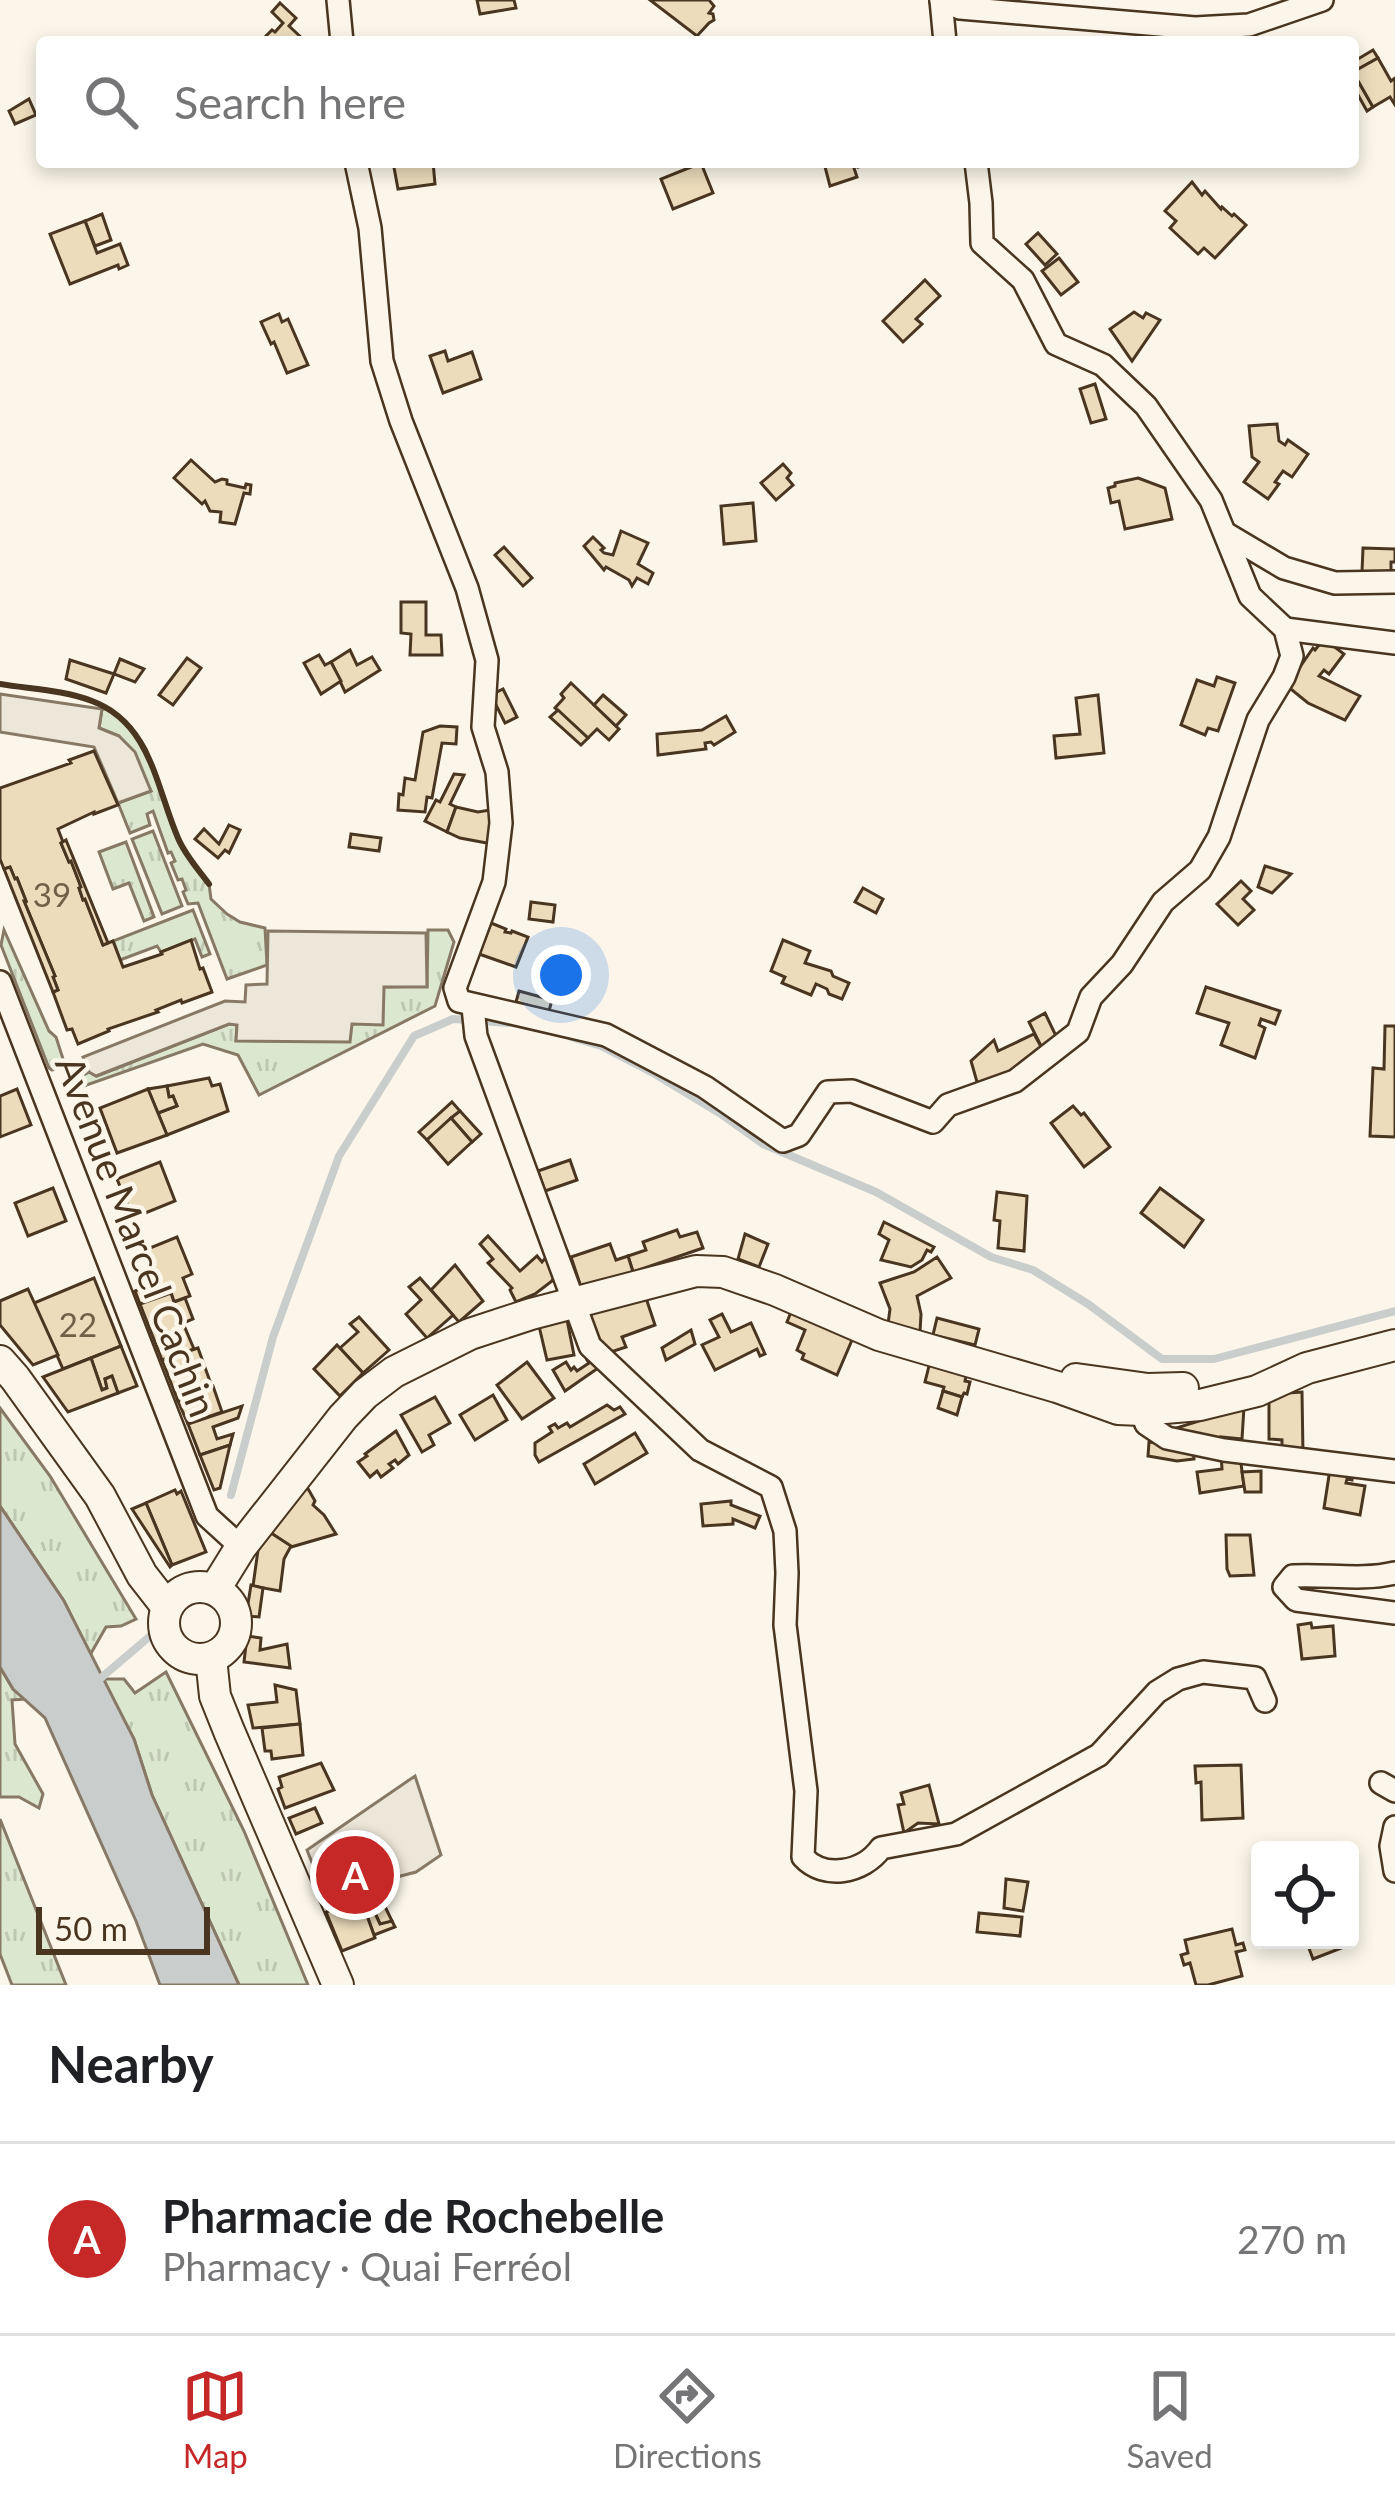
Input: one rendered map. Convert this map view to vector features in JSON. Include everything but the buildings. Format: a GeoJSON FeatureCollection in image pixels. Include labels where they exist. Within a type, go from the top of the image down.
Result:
{"type":"FeatureCollection","features":[{"type":"Feature","properties":{"kind":"main road"},"geometry":{"type":"LineString","coordinates":[[219,1581],[237,1624],[230,1646],[211,1658],[190,1658],[172,1646],[164,1627],[167,1607],[182,1591],[219,1581],[241,1546],[365,1394],[394,1372],[470,1334],[696,1271],[723,1272],[879,1335],[1118,1409],[1219,1400],[1257,1391],[1307,1368],[1395,1345]]}},
{"type":"Feature","properties":{"kind":"main road"},"geometry":{"type":"LineString","coordinates":[[968,1359],[1148,1389],[1203,1387],[1307,1368]]}},
{"type":"Feature","properties":{"kind":"main road"},"geometry":{"type":"LineString","coordinates":[[0,1361],[100,1496],[142,1575],[167,1607]]}},
{"type":"Feature","properties":{"kind":"main road"},"geometry":{"type":"LineString","coordinates":[[211,1658],[215,1696],[338,1985]]}},
{"type":"Feature","properties":{"kind":"street"},"geometry":{"type":"LineString","coordinates":[[338,0],[341,36]]}},
{"type":"Feature","properties":{"kind":"street"},"geometry":{"type":"LineString","coordinates":[[944,36],[941,0],[960,8],[1195,28],[1249,25],[1322,0]]}},
{"type":"Feature","properties":{"kind":"street"},"geometry":{"type":"LineString","coordinates":[[357,168],[370,229],[382,361],[467,588],[487,660],[483,727],[497,772],[501,823],[494,882],[455,988],[459,1001],[606,1035],[705,1087],[783,1141],[799,1135],[828,1092],[852,1091],[933,1122],[949,1105],[1015,1081],[1078,1032],[1091,997],[1122,964],[1163,902],[1200,870],[1219,837],[1258,720],[1292,656],[1285,629],[1250,596],[1210,500],[1146,406],[1102,365],[1056,344],[1023,280],[982,243],[977,168]]}},
{"type":"Feature","properties":{"kind":"street"},"geometry":{"type":"LineString","coordinates":[[1225,533],[1284,568],[1335,583],[1395,581]]}},
{"type":"Feature","properties":{"kind":"street"},"geometry":{"type":"LineString","coordinates":[[1285,629],[1395,643]]}},
{"type":"Feature","properties":{"kind":"street","name":"Avenue Marcel Cachin"},"geometry":{"type":"LineString","coordinates":[[0,982],[207,1516],[219,1581]]}},
{"type":"Feature","properties":{"kind":"street"},"geometry":{"type":"LineString","coordinates":[[473,1006],[476,1036],[590,1346],[700,1450],[771,1486],[785,1532],[784,1625],[806,1791],[802,1857],[812,1867],[836,1872],[863,1864],[881,1848],[956,1834],[1100,1755],[1157,1692],[1178,1678],[1203,1672],[1255,1678],[1265,1701]]}},
{"type":"Feature","properties":{"kind":"street"},"geometry":{"type":"LineString","coordinates":[[1141,1410],[1146,1424],[1167,1438],[1224,1450],[1395,1471]]}},
{"type":"Feature","properties":{"kind":"street","name":"Avenue Marcel Cachin"},"geometry":{"type":"LineString","coordinates":[[207,1516],[241,1546]]}},
{"type":"Feature","properties":{"kind":"street"},"geometry":{"type":"LineString","coordinates":[[1395,1573],[1375,1578],[1293,1576],[1284,1587],[1296,1600],[1395,1613]]}},
{"type":"Feature","properties":{"kind":"street"},"geometry":{"type":"LineString","coordinates":[[1395,1827],[1391,1846],[1395,1871]]}},
{"type":"Feature","properties":{"kind":"green space"},"geometry":{"type":"Polygon","coordinates":[[[102,709],[111,709],[146,749],[178,840],[209,884],[211,899],[240,922],[265,928],[267,965],[227,979],[198,903],[188,904],[153,811],[147,814],[150,825],[130,833],[118,803],[151,791],[119,736],[99,728],[102,709]]]}},
{"type":"Feature","properties":{"kind":"green space"},"geometry":{"type":"Polygon","coordinates":[[[153,831],[182,906],[162,914],[132,839],[153,831]]]}},
{"type":"Feature","properties":{"kind":"green space"},"geometry":{"type":"Polygon","coordinates":[[[126,842],[154,917],[144,921],[129,883],[113,889],[99,852],[126,842]]]}},
{"type":"Feature","properties":{"kind":"green space"},"geometry":{"type":"Polygon","coordinates":[[[193,910],[210,954],[202,957],[195,939],[120,960],[113,941],[193,910]]]}},
{"type":"Feature","properties":{"kind":"green space"},"geometry":{"type":"Polygon","coordinates":[[[4,930],[65,1065],[49,1068],[1,945],[4,930]]]}},
{"type":"Feature","properties":{"kind":"green space"},"geometry":{"type":"Polygon","coordinates":[[[428,930],[448,930],[454,942],[435,1006],[259,1095],[238,1055],[203,1044],[81,1087],[71,1082],[229,1024],[237,1024],[236,1040],[351,1024],[383,987],[427,986],[428,930]]]}},
{"type":"Feature","properties":{"kind":"green space"},"geometry":{"type":"Polygon","coordinates":[[[0,1408],[50,1476],[136,1619],[106,1627],[90,1655],[64,1601],[0,1506],[0,1408]]]}},
{"type":"Feature","properties":{"kind":"green space"},"geometry":{"type":"Polygon","coordinates":[[[0,1667],[13,1689],[26,1699],[12,1700],[15,1744],[43,1794],[39,1808],[19,1797],[0,1797],[0,1667]]]}},
{"type":"Feature","properties":{"kind":"green space"},"geometry":{"type":"Polygon","coordinates":[[[166,1672],[244,1831],[308,1985],[239,1985],[152,1795],[134,1739],[101,1679],[124,1679],[135,1693],[166,1672]]]}},
{"type":"Feature","properties":{"kind":"green space"},"geometry":{"type":"Polygon","coordinates":[[[0,1819],[66,1985],[12,1985],[0,1954],[0,1819]]]}},
{"type":"Feature","properties":{"kind":"shaded area"},"geometry":{"type":"Polygon","coordinates":[[[0,694],[102,709],[99,728],[119,736],[135,752],[151,791],[118,803],[94,747],[0,732],[0,694]]]}},
{"type":"Feature","properties":{"kind":"shaded area"},"geometry":{"type":"Polygon","coordinates":[[[268,931],[426,933],[427,987],[384,987],[383,1025],[352,1024],[350,1042],[236,1041],[237,1025],[229,1024],[96,1076],[89,1072],[83,1057],[225,1001],[245,1002],[246,985],[267,984],[268,931]]]}},
{"type":"Feature","properties":{"kind":"shaded area"},"geometry":{"type":"Polygon","coordinates":[[[0,1506],[64,1601],[134,1739],[152,1795],[239,1985],[160,1985],[45,1718],[13,1689],[0,1667],[0,1506]]]}},
{"type":"Feature","properties":{"kind":"shaded area"},"geometry":{"type":"Polygon","coordinates":[[[415,1776],[441,1855],[416,1872],[389,1879],[378,1840],[317,1875],[307,1850],[415,1776]]]}},
{"type":"Feature","properties":{"kind":"waterway"},"geometry":{"type":"LineString","coordinates":[[231,1495],[273,1337],[339,1156],[414,1036],[453,1019],[509,1023]]}},
{"type":"Feature","properties":{"kind":"waterway"},"geometry":{"type":"LineString","coordinates":[[571,1037],[601,1046],[655,1074],[763,1144],[876,1192],[991,1257],[1033,1270],[1162,1359],[1214,1359],[1395,1311]]}},
{"type":"Feature","properties":{"kind":"waterway"},"geometry":{"type":"LineString","coordinates":[[95,1683],[149,1637]]}},
{"type":"Feature","properties":{"kind":"wall"},"geometry":{"type":"LineString","coordinates":[[0,684],[81,697],[112,711],[127,725],[149,759],[181,844],[209,884]]}},
{"type":"Feature","properties":{"kind":"place","name":"Pharmacie de Rochebelle"},"geometry":{"type":"Point","coordinates":[355,1875]}}]}
